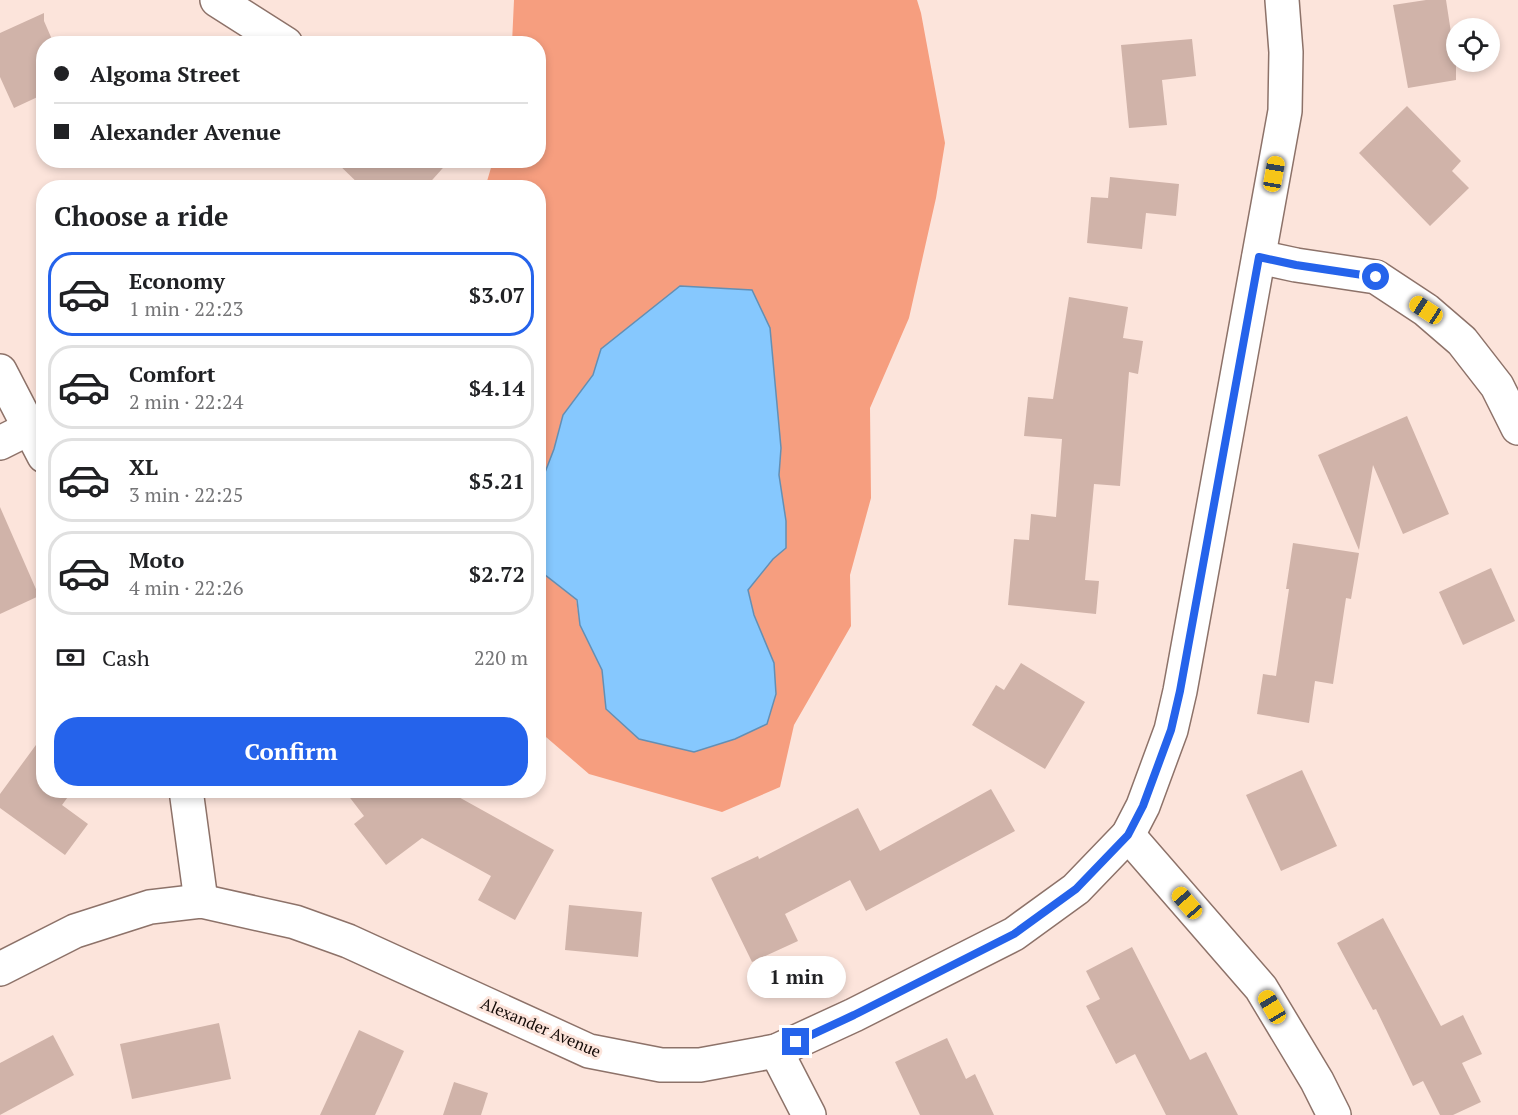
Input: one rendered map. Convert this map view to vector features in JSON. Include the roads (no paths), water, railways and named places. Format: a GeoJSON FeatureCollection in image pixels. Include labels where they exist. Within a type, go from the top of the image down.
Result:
{"type":"FeatureCollection","features":[{"type":"Feature","properties":{"kind":"street"},"geometry":{"type":"LineString","coordinates":[[217,0],[273,36]]}},
{"type":"Feature","properties":{"kind":"street","name":"Alexander Avenue"},"geometry":{"type":"LineString","coordinates":[[0,969],[75,932],[150,907],[201,901],[295,922],[348,941],[589,1051],[661,1065],[700,1065],[776,1051],[854,1015],[1014,934],[1076,889],[1128,835],[1143,806],[1171,730],[1285,111],[1286,52],[1282,0]]}},
{"type":"Feature","properties":{"kind":"street"},"geometry":{"type":"LineString","coordinates":[[1259,257],[1376,277],[1418,304],[1462,341],[1497,386],[1518,428]]}},
{"type":"Feature","properties":{"kind":"street"},"geometry":{"type":"LineString","coordinates":[[0,371],[36,440]]}},
{"type":"Feature","properties":{"kind":"street"},"geometry":{"type":"LineString","coordinates":[[0,443],[36,442]]}},
{"type":"Feature","properties":{"kind":"street"},"geometry":{"type":"LineString","coordinates":[[187,798],[201,901]]}},
{"type":"Feature","properties":{"kind":"street"},"geometry":{"type":"LineString","coordinates":[[1128,835],[1261,988],[1317,1081],[1334,1115]]}},
{"type":"Feature","properties":{"kind":"street"},"geometry":{"type":"LineString","coordinates":[[776,1051],[809,1115]]}},
{"type":"Feature","properties":{"kind":"water"},"geometry":{"type":"Polygon","coordinates":[[[680,286],[752,290],[770,328],[781,448],[779,475],[786,521],[786,548],[773,559],[748,590],[754,615],[774,663],[776,694],[767,724],[735,739],[694,752],[639,739],[606,709],[602,670],[580,625],[577,600],[546,576],[546,470],[563,415],[593,375],[601,349],[680,286]]]}}]}
